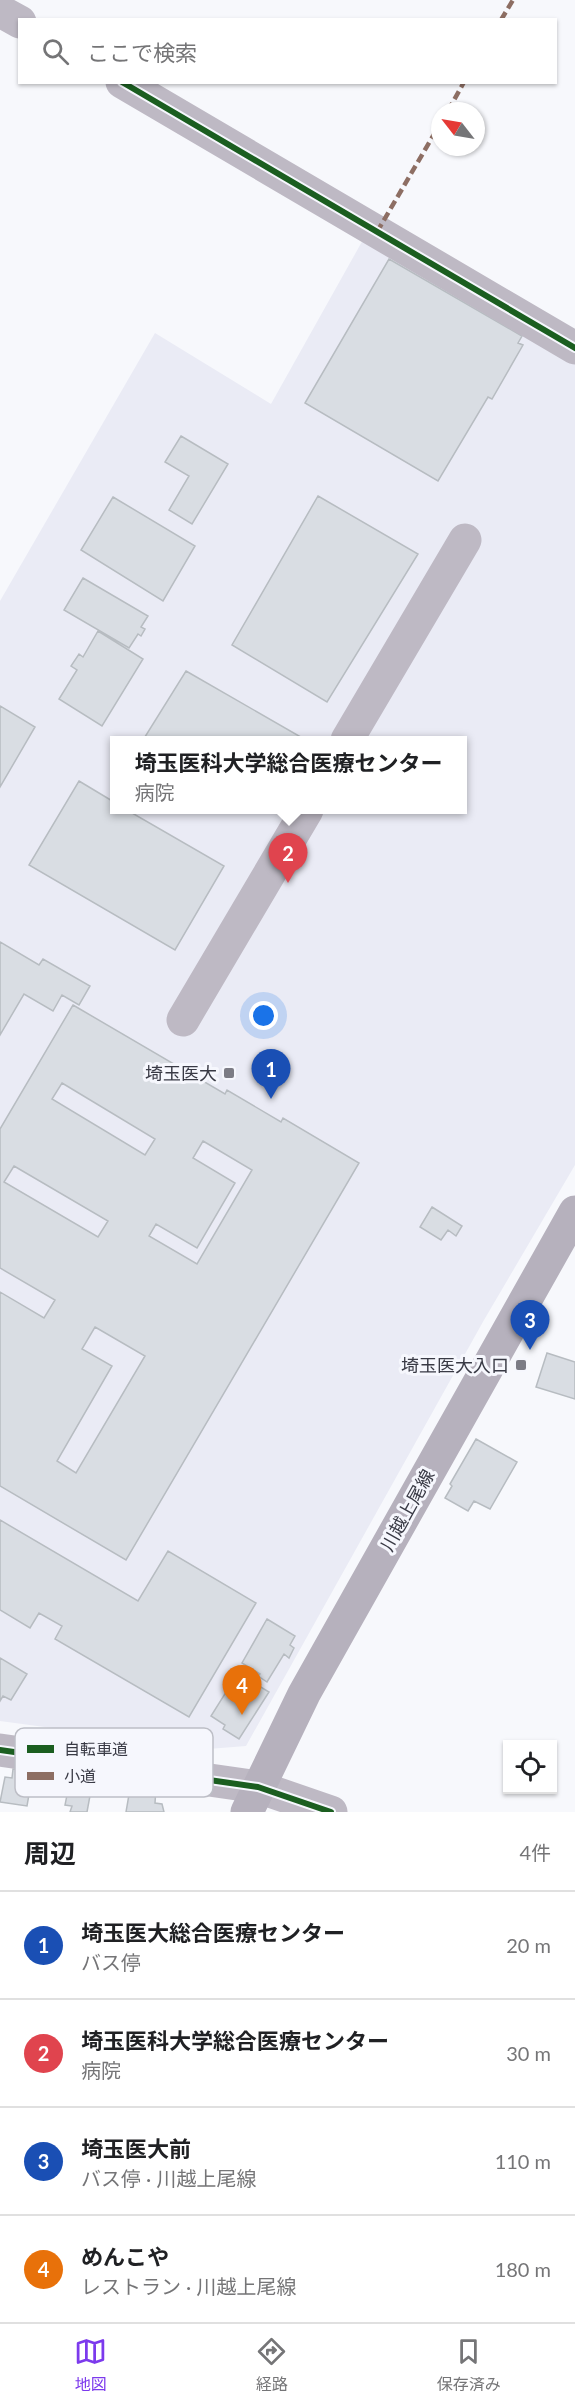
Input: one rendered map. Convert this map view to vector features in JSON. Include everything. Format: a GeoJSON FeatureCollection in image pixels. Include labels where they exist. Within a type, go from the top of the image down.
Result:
{"type":"FeatureCollection","features":[{"type":"Feature","properties":{"kind":"main road","name":"川越上尾線"},"geometry":{"type":"LineString","coordinates":[[253,1799],[304,1694],[565,1247],[575,1212]]}},
{"type":"Feature","properties":{"kind":"street"},"geometry":{"type":"LineString","coordinates":[[0,11],[18,21]]}},
{"type":"Feature","properties":{"kind":"street"},"geometry":{"type":"LineString","coordinates":[[125,84],[575,348]]}},
{"type":"Feature","properties":{"kind":"street"},"geometry":{"type":"LineString","coordinates":[[350,736],[465,540]]}},
{"type":"Feature","properties":{"kind":"street"},"geometry":{"type":"LineString","coordinates":[[183,1020],[305,814]]}},
{"type":"Feature","properties":{"kind":"street"},"geometry":{"type":"LineString","coordinates":[[0,1750],[15,1753]]}},
{"type":"Feature","properties":{"kind":"street"},"geometry":{"type":"LineString","coordinates":[[213,1791],[331,1812]]}},
{"type":"Feature","properties":{"kind":"shaded area"},"geometry":{"type":"Polygon","coordinates":[[[364,238],[575,359],[575,1165],[484,1320],[246,1746],[213,1749],[213,1728],[52,1728],[0,1721],[0,601],[155,333],[271,404],[364,238]]]}},
{"type":"Feature","properties":{"kind":"building"},"geometry":{"type":"Polygon","coordinates":[[[389,259],[522,336],[518,343],[523,345],[492,399],[488,397],[438,481],[305,403],[389,259]]]}},
{"type":"Feature","properties":{"kind":"building"},"geometry":{"type":"Polygon","coordinates":[[[181,436],[228,464],[192,524],[169,510],[189,476],[165,462],[181,436]]]}},
{"type":"Feature","properties":{"kind":"building"},"geometry":{"type":"Polygon","coordinates":[[[318,496],[418,554],[327,702],[232,645],[318,496]]]}},
{"type":"Feature","properties":{"kind":"building"},"geometry":{"type":"Polygon","coordinates":[[[113,497],[195,546],[163,601],[81,550],[113,497]]]}},
{"type":"Feature","properties":{"kind":"building"},"geometry":{"type":"Polygon","coordinates":[[[83,578],[148,616],[141,627],[145,629],[141,636],[138,634],[129,648],[64,610],[83,578]]]}},
{"type":"Feature","properties":{"kind":"building"},"geometry":{"type":"Polygon","coordinates":[[[98,631],[143,659],[102,726],[59,699],[77,670],[71,666],[79,654],[83,657],[98,631]]]}},
{"type":"Feature","properties":{"kind":"building"},"geometry":{"type":"Polygon","coordinates":[[[186,671],[299,736],[145,736],[186,671]]]}},
{"type":"Feature","properties":{"kind":"building"},"geometry":{"type":"Polygon","coordinates":[[[0,706],[35,727],[0,787],[0,706]]]}},
{"type":"Feature","properties":{"kind":"building"},"geometry":{"type":"Polygon","coordinates":[[[79,781],[110,800],[110,814],[134,814],[224,866],[175,950],[29,865],[79,781]]]}},
{"type":"Feature","properties":{"kind":"building"},"geometry":{"type":"Polygon","coordinates":[[[0,942],[39,965],[43,959],[90,986],[79,1005],[62,995],[53,1011],[24,994],[0,1035],[0,942]]]}},
{"type":"Feature","properties":{"kind":"building"},"geometry":{"type":"Polygon","coordinates":[[[73,1005],[225,1094],[227,1090],[281,1122],[283,1118],[359,1163],[126,1560],[0,1486],[0,1292],[44,1318],[55,1300],[0,1268],[0,1129],[73,1005]],[[62,1083],[52,1099],[145,1155],[155,1139],[62,1083]],[[203,1141],[193,1158],[235,1183],[197,1248],[156,1224],[149,1236],[197,1264],[252,1170],[203,1141]],[[14,1166],[4,1182],[98,1237],[108,1221],[14,1166]],[[95,1327],[82,1349],[112,1366],[57,1461],[76,1473],[145,1356],[95,1327]]]}},
{"type":"Feature","properties":{"kind":"building"},"geometry":{"type":"Polygon","coordinates":[[[432,1207],[462,1226],[456,1236],[448,1230],[441,1240],[420,1227],[432,1207]]]}},
{"type":"Feature","properties":{"kind":"building"},"geometry":{"type":"Polygon","coordinates":[[[547,1353],[575,1362],[575,1399],[536,1387],[547,1353]]]}},
{"type":"Feature","properties":{"kind":"building"},"geometry":{"type":"Polygon","coordinates":[[[476,1439],[517,1462],[490,1509],[474,1501],[468,1511],[445,1498],[452,1486],[450,1484],[476,1439]]]}},
{"type":"Feature","properties":{"kind":"building"},"geometry":{"type":"Polygon","coordinates":[[[0,1520],[138,1601],[168,1551],[256,1603],[189,1717],[55,1639],[62,1626],[39,1613],[30,1628],[0,1610],[0,1520]]]}},
{"type":"Feature","properties":{"kind":"building"},"geometry":{"type":"Polygon","coordinates":[[[267,1619],[295,1636],[290,1645],[294,1648],[289,1658],[284,1654],[267,1682],[258,1676],[260,1674],[242,1663],[267,1619]]]}},
{"type":"Feature","properties":{"kind":"building"},"geometry":{"type":"Polygon","coordinates":[[[0,1658],[27,1674],[11,1700],[3,1696],[0,1701],[0,1658]]]}},
{"type":"Feature","properties":{"kind":"building"},"geometry":{"type":"Polygon","coordinates":[[[238,1673],[269,1692],[239,1739],[223,1729],[225,1725],[211,1716],[238,1673]]]}},
{"type":"Feature","properties":{"kind":"building"},"geometry":{"type":"Polygon","coordinates":[[[13,1769],[15,1769],[15,1797],[29,1797],[27,1806],[0,1802],[5,1777],[12,1778],[13,1769]]]}},
{"type":"Feature","properties":{"kind":"building"},"geometry":{"type":"Polygon","coordinates":[[[67,1797],[90,1797],[87,1812],[70,1812],[72,1806],[65,1805],[67,1797]]]}},
{"type":"Feature","properties":{"kind":"building"},"geometry":{"type":"Polygon","coordinates":[[[129,1797],[155,1797],[155,1803],[162,1804],[164,1812],[126,1812],[129,1797]]]}},
{"type":"Feature","properties":{"kind":"marked path"},"geometry":{"type":"LineString","coordinates":[[502,18],[513,0]]}},
{"type":"Feature","properties":{"kind":"marked path"},"geometry":{"type":"LineString","coordinates":[[453,102],[463,84]]}},
{"type":"Feature","properties":{"kind":"marked path"},"geometry":{"type":"LineString","coordinates":[[377,232],[431,139]]}},
{"type":"Feature","properties":{"kind":"cycle path"},"geometry":{"type":"LineString","coordinates":[[125,84],[575,348]]}},
{"type":"Feature","properties":{"kind":"cycle path"},"geometry":{"type":"LineString","coordinates":[[0,1750],[15,1752]]}},
{"type":"Feature","properties":{"kind":"cycle path"},"geometry":{"type":"LineString","coordinates":[[213,1781],[258,1787],[331,1812]]}},
{"type":"Feature","properties":{"kind":"place","name":"埼玉医科大学総合医療センター"},"geometry":{"type":"Point","coordinates":[288,883]}},
{"type":"Feature","properties":{"kind":"place","name":"埼玉医大"},"geometry":{"type":"Point","coordinates":[229,1073]}},
{"type":"Feature","properties":{"kind":"place","name":"埼玉医大総合医療センター"},"geometry":{"type":"Point","coordinates":[271,1099]}},
{"type":"Feature","properties":{"kind":"place","name":"埼玉医大前"},"geometry":{"type":"Point","coordinates":[530,1350]}},
{"type":"Feature","properties":{"kind":"place","name":"埼玉医大入口"},"geometry":{"type":"Point","coordinates":[521,1365]}},
{"type":"Feature","properties":{"kind":"place","name":"めんこや"},"geometry":{"type":"Point","coordinates":[242,1715]}}]}
